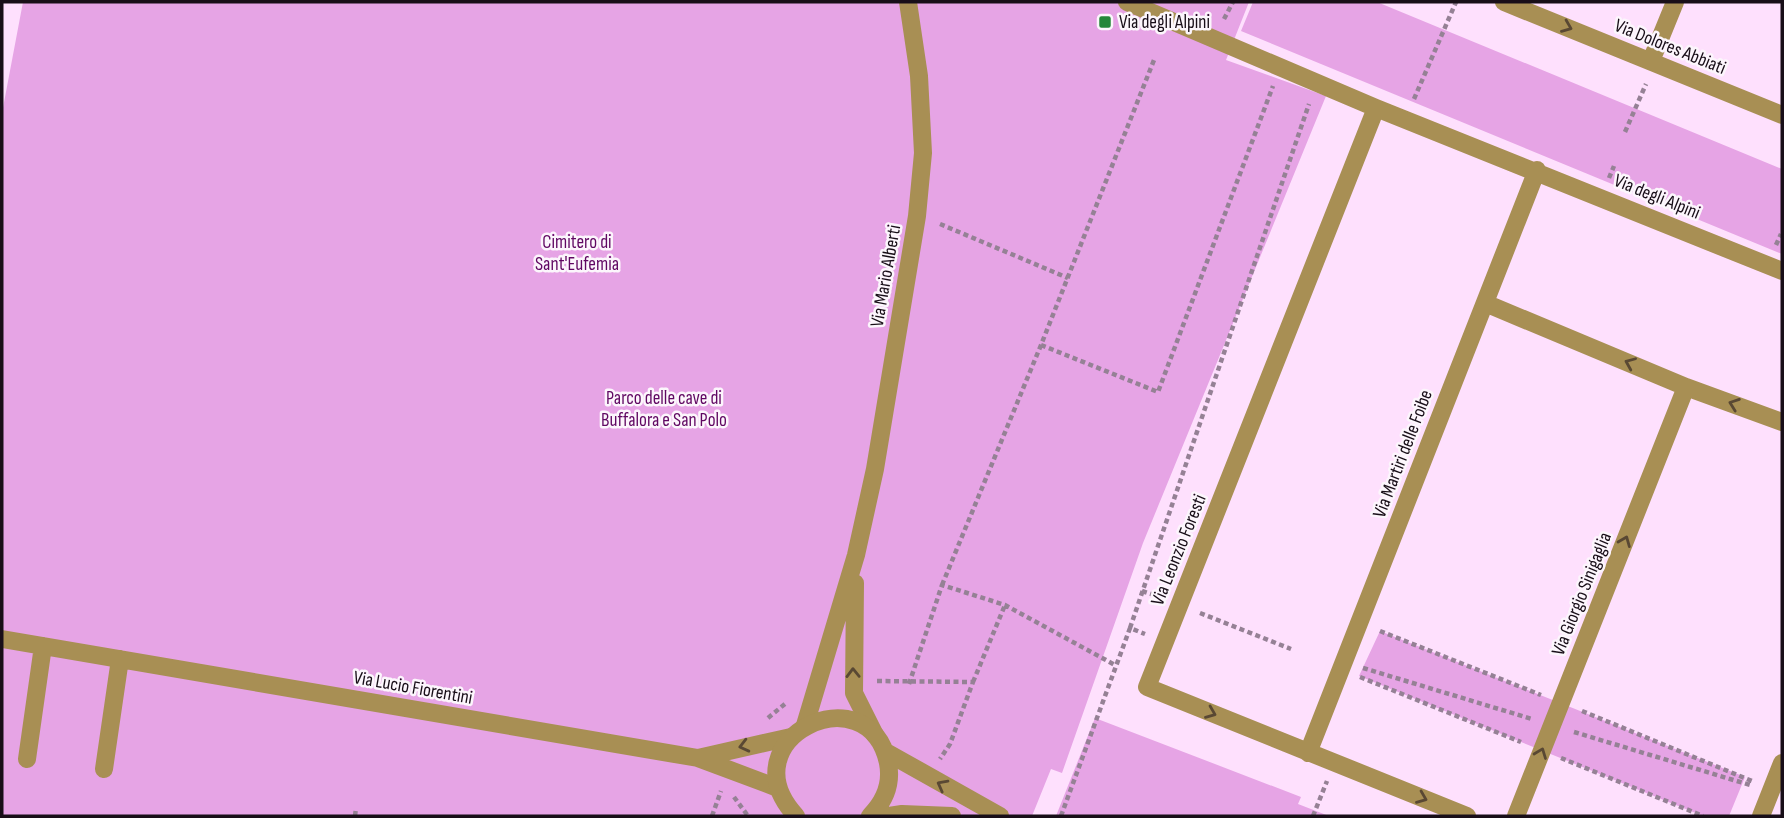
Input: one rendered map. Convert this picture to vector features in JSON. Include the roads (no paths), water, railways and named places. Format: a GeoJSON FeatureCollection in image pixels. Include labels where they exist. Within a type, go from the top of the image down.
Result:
{"type":"FeatureCollection","features":[{"type":"Feature","properties":{"kind":"street","name":"Via Mario Alberti"},"geometry":{"type":"LineString","coordinates":[[805,725],[856,555],[875,469],[920,191],[923,153],[919,76],[908,2]]}},
{"type":"Feature","properties":{"kind":"street","name":"Via degli Alpini"},"geometry":{"type":"LineString","coordinates":[[1126,2],[1376,108],[1537,170],[1782,271]]}},
{"type":"Feature","properties":{"kind":"street","name":"Via Dolores Abbiati"},"geometry":{"type":"LineString","coordinates":[[1504,2],[1782,115]]}},
{"type":"Feature","properties":{"kind":"street"},"geometry":{"type":"LineString","coordinates":[[1653,62],[1675,2]]}},
{"type":"Feature","properties":{"kind":"street","name":"Via Leonzio Foresti"},"geometry":{"type":"LineString","coordinates":[[1376,108],[1147,687],[1467,816]]}},
{"type":"Feature","properties":{"kind":"street","name":"Via Martiri delle Foibe"},"geometry":{"type":"LineString","coordinates":[[1308,753],[1537,170]]}},
{"type":"Feature","properties":{"kind":"street"},"geometry":{"type":"LineString","coordinates":[[1485,303],[1686,387],[1782,422]]}},
{"type":"Feature","properties":{"kind":"street","name":"Via Giorgio Sinigaglia"},"geometry":{"type":"LineString","coordinates":[[1516,816],[1686,387]]}},
{"type":"Feature","properties":{"kind":"street","name":"Via Mario Alberti"},"geometry":{"type":"LineString","coordinates":[[856,555],[853,693],[886,752]]}},
{"type":"Feature","properties":{"kind":"street","name":"Via Lucio Fiorentini"},"geometry":{"type":"LineString","coordinates":[[2,639],[698,758],[786,806]]}},
{"type":"Feature","properties":{"kind":"street"},"geometry":{"type":"LineString","coordinates":[[27,759],[43,646]]}},
{"type":"Feature","properties":{"kind":"street"},"geometry":{"type":"LineString","coordinates":[[104,769],[120,659]]}},
{"type":"Feature","properties":{"kind":"street"},"geometry":{"type":"LineString","coordinates":[[786,806],[777,770],[781,752],[791,737],[805,725],[823,718],[842,718],[860,724],[875,736]]}},
{"type":"Feature","properties":{"kind":"street","name":"Via Lucio Fiorentini"},"geometry":{"type":"LineString","coordinates":[[698,758],[791,737]]}},
{"type":"Feature","properties":{"kind":"street"},"geometry":{"type":"LineString","coordinates":[[870,816],[879,807],[887,790],[890,771],[886,752]]}},
{"type":"Feature","properties":{"kind":"street"},"geometry":{"type":"LineString","coordinates":[[886,752],[1000,816]]}},
{"type":"Feature","properties":{"kind":"street"},"geometry":{"type":"LineString","coordinates":[[1760,816],[1782,763]]}},
{"type":"Feature","properties":{"kind":"street"},"geometry":{"type":"LineString","coordinates":[[889,816],[952,816]]}},
{"type":"Feature","properties":{"kind":"place","name":"Via degli Alpini"},"geometry":{"type":"Point","coordinates":[1105,22]}},
{"type":"Feature","properties":{"kind":"park label","name":"Cimitero di Sant'Eufemia"},"geometry":{"type":"Point","coordinates":[577,253]}},
{"type":"Feature","properties":{"kind":"park label","name":"Parco delle cave di Buffalora e San Polo"},"geometry":{"type":"Point","coordinates":[664,409]}}]}
